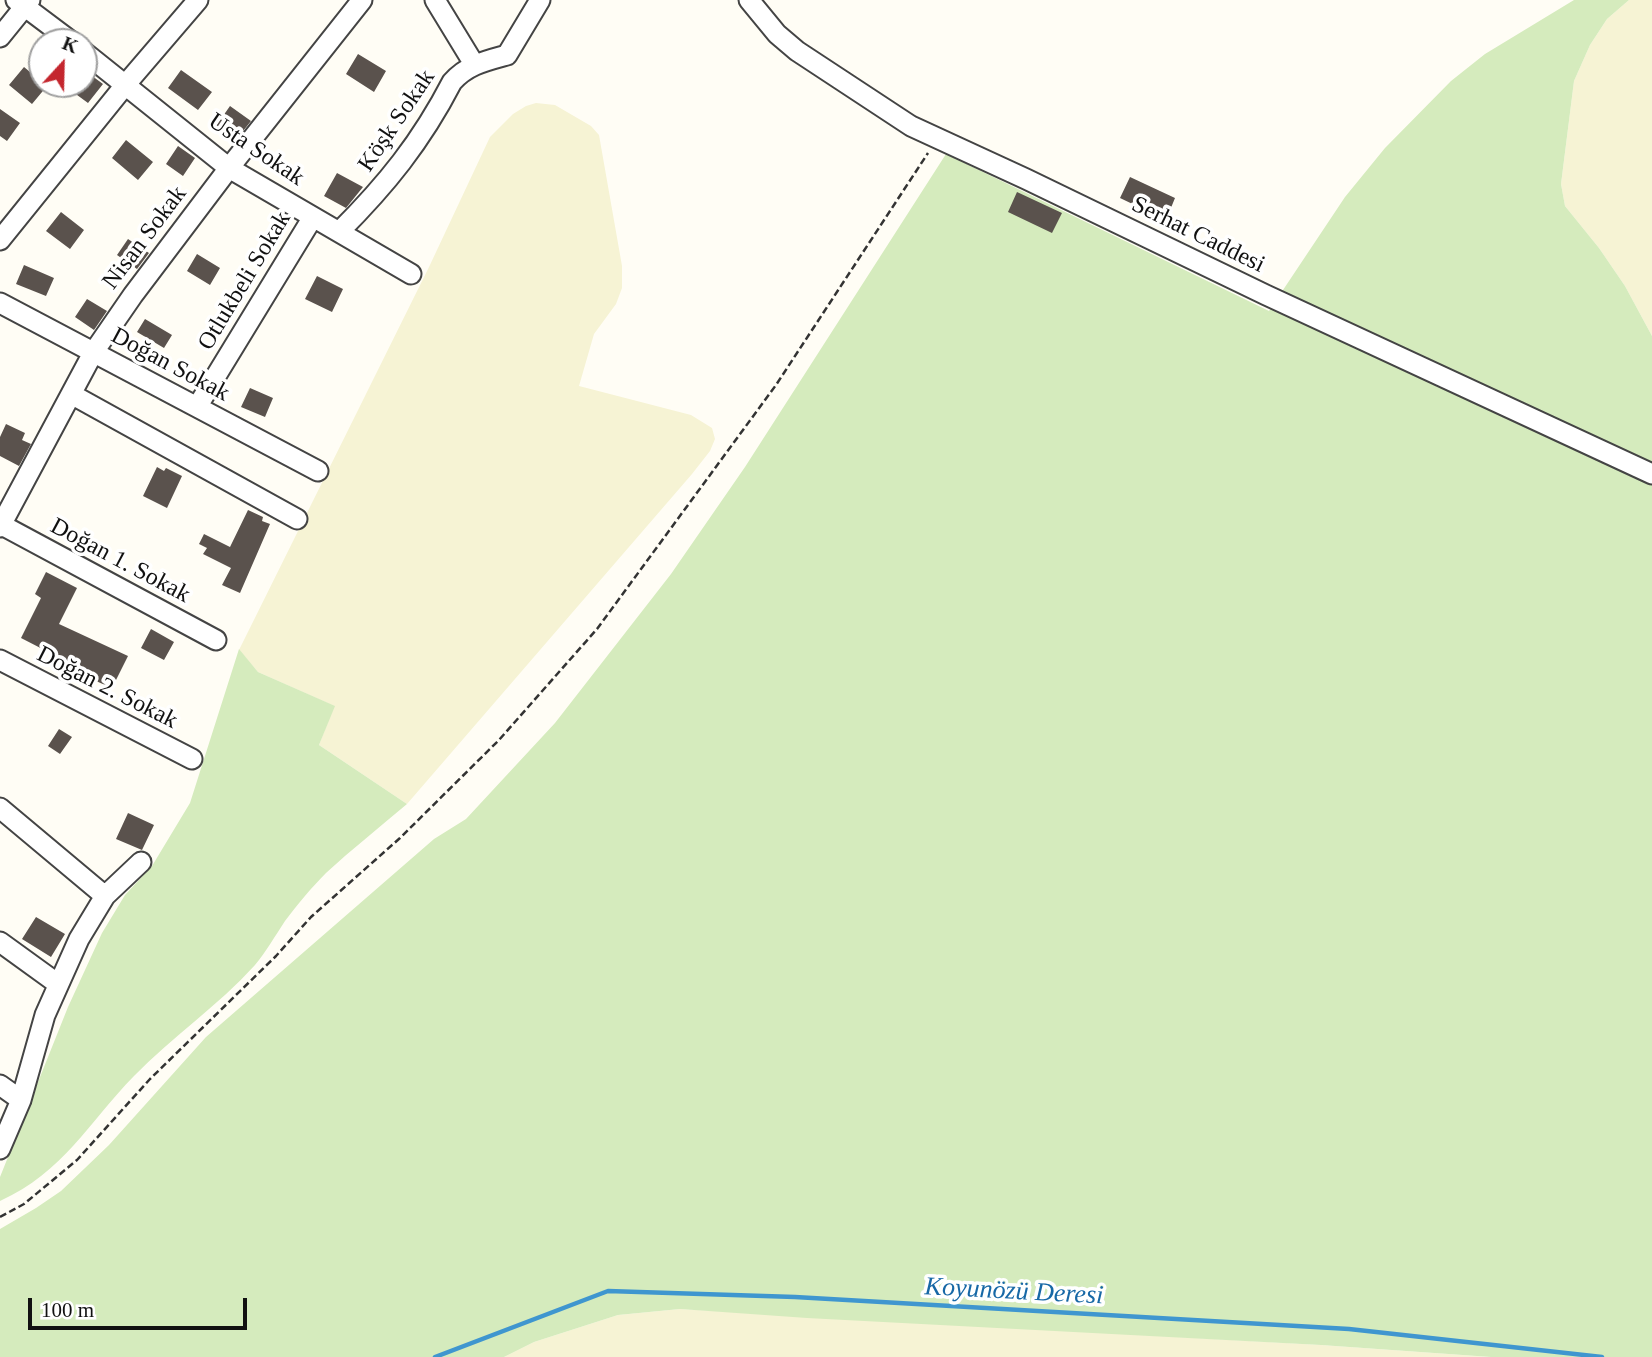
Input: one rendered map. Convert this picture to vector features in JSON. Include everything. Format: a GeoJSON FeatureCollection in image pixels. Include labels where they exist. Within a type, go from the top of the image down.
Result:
{"type":"FeatureCollection","features":[{"type":"Feature","properties":{"kind":"street"},"geometry":{"type":"LineString","coordinates":[[0,240],[198,0]]}},
{"type":"Feature","properties":{"kind":"street","name":"Nisan Sokak"},"geometry":{"type":"LineString","coordinates":[[0,526],[93,353],[133,295],[229,168],[362,0]]}},
{"type":"Feature","properties":{"kind":"street"},"geometry":{"type":"LineString","coordinates":[[435,0],[474,64]]}},
{"type":"Feature","properties":{"kind":"street","name":"Köşk Sokak"},"geometry":{"type":"LineString","coordinates":[[338,232],[391,177],[410,152],[459,73],[474,64],[507,55],[540,0]]}},
{"type":"Feature","properties":{"kind":"street","name":"Serhat Caddesi"},"geometry":{"type":"LineString","coordinates":[[749,0],[777,34],[797,51],[911,126],[1652,474]]}},
{"type":"Feature","properties":{"kind":"street"},"geometry":{"type":"LineString","coordinates":[[0,37],[24,2],[55,28]]}},
{"type":"Feature","properties":{"kind":"street","name":"Usta Sokak"},"geometry":{"type":"LineString","coordinates":[[98,63],[229,168],[411,274]]}},
{"type":"Feature","properties":{"kind":"street","name":"Otlukbeli Sokak"},"geometry":{"type":"LineString","coordinates":[[197,407],[313,217]]}},
{"type":"Feature","properties":{"kind":"street","name":"Doğan Sokak"},"geometry":{"type":"LineString","coordinates":[[0,303],[318,471]]}},
{"type":"Feature","properties":{"kind":"street"},"geometry":{"type":"LineString","coordinates":[[71,394],[297,519]]}},
{"type":"Feature","properties":{"kind":"street","name":"Doğan 1. Sokak"},"geometry":{"type":"LineString","coordinates":[[0,526],[216,640]]}},
{"type":"Feature","properties":{"kind":"street","name":"Doğan 2. Sokak"},"geometry":{"type":"LineString","coordinates":[[0,660],[192,759]]}},
{"type":"Feature","properties":{"kind":"street"},"geometry":{"type":"LineString","coordinates":[[0,808],[105,896]]}},
{"type":"Feature","properties":{"kind":"street"},"geometry":{"type":"LineString","coordinates":[[0,1149],[21,1100],[45,1015],[79,939],[105,896],[141,862]]}},
{"type":"Feature","properties":{"kind":"street"},"geometry":{"type":"LineString","coordinates":[[0,942],[58,984]]}},
{"type":"Feature","properties":{"kind":"street"},"geometry":{"type":"LineString","coordinates":[[0,1085],[21,1100]]}},
{"type":"Feature","properties":{"kind":"path"},"geometry":{"type":"LineString","coordinates":[[0,1217],[32,1198],[77,1160],[150,1079],[276,956],[311,917],[400,838],[499,740],[597,629],[776,385],[937,138]]}},
{"type":"Feature","properties":{"kind":"shaded area"},"geometry":{"type":"Polygon","coordinates":[[[1629,0],[1652,0],[1652,336],[1625,286],[1565,206],[1561,184],[1574,81],[1590,45],[1607,19],[1629,0]]]}},
{"type":"Feature","properties":{"kind":"shaded area"},"geometry":{"type":"Polygon","coordinates":[[[536,103],[555,105],[591,126],[599,135],[622,266],[622,288],[616,304],[594,334],[579,386],[691,415],[712,428],[715,439],[710,451],[692,474],[407,804],[319,745],[334,706],[258,672],[239,650],[429,267],[490,137],[513,114],[536,103]]]}},
{"type":"Feature","properties":{"kind":"shaded area"},"geometry":{"type":"Polygon","coordinates":[[[680,1309],[1491,1357],[504,1357],[534,1342],[618,1315],[680,1309]]]}},
{"type":"Feature","properties":{"kind":"green space"},"geometry":{"type":"Polygon","coordinates":[[[1574,0],[1629,0],[1607,19],[1590,45],[1574,81],[1561,184],[1565,206],[1625,286],[1652,336],[1652,1357],[1491,1357],[680,1309],[618,1315],[534,1342],[504,1357],[0,1357],[0,1229],[61,1191],[109,1145],[206,1037],[434,839],[466,819],[555,723],[671,574],[745,467],[946,154],[1269,311],[1345,197],[1385,148],[1451,81],[1485,54],[1574,0]]]}},
{"type":"Feature","properties":{"kind":"green space"},"geometry":{"type":"Polygon","coordinates":[[[239,649],[258,672],[335,706],[319,745],[407,804],[326,873],[290,915],[255,965],[134,1076],[58,1161],[41,1176],[0,1201],[0,1177],[68,1007],[102,933],[125,895],[152,866],[190,803],[239,649]]]}},
{"type":"Feature","properties":{"kind":"building"},"geometry":{"type":"Polygon","coordinates":[[[358,54],[386,71],[374,92],[346,74],[358,54]]]}},
{"type":"Feature","properties":{"kind":"building"},"geometry":{"type":"Polygon","coordinates":[[[24,67],[28,70],[28,98],[37,98],[32,104],[9,85],[24,67]]]}},
{"type":"Feature","properties":{"kind":"building"},"geometry":{"type":"Polygon","coordinates":[[[181,70],[212,92],[198,110],[168,88],[181,70]]]}},
{"type":"Feature","properties":{"kind":"building"},"geometry":{"type":"Polygon","coordinates":[[[230,106],[251,121],[236,140],[216,126],[230,106]]]}},
{"type":"Feature","properties":{"kind":"building"},"geometry":{"type":"Polygon","coordinates":[[[0,109],[20,123],[7,141],[0,136],[0,109]]]}},
{"type":"Feature","properties":{"kind":"building"},"geometry":{"type":"Polygon","coordinates":[[[126,140],[153,162],[138,180],[112,158],[126,140]]]}},
{"type":"Feature","properties":{"kind":"building"},"geometry":{"type":"Polygon","coordinates":[[[178,146],[195,158],[183,176],[166,164],[178,146]]]}},
{"type":"Feature","properties":{"kind":"building"},"geometry":{"type":"Polygon","coordinates":[[[337,173],[363,187],[346,208],[324,196],[337,173]]]}},
{"type":"Feature","properties":{"kind":"building"},"geometry":{"type":"Polygon","coordinates":[[[1130,177],[1175,198],[1166,220],[1120,198],[1130,177]]]}},
{"type":"Feature","properties":{"kind":"building"},"geometry":{"type":"Polygon","coordinates":[[[1017,192],[1062,213],[1052,233],[1008,212],[1017,192]]]}},
{"type":"Feature","properties":{"kind":"building"},"geometry":{"type":"Polygon","coordinates":[[[61,212],[84,230],[70,249],[46,231],[61,212]]]}},
{"type":"Feature","properties":{"kind":"building"},"geometry":{"type":"Polygon","coordinates":[[[128,239],[149,253],[137,269],[117,255],[128,239]]]}},
{"type":"Feature","properties":{"kind":"building"},"geometry":{"type":"Polygon","coordinates":[[[197,254],[220,268],[210,285],[187,271],[197,254]]]}},
{"type":"Feature","properties":{"kind":"building"},"geometry":{"type":"Polygon","coordinates":[[[24,265],[54,278],[46,296],[16,284],[24,265]]]}},
{"type":"Feature","properties":{"kind":"building"},"geometry":{"type":"Polygon","coordinates":[[[317,276],[343,289],[332,312],[305,299],[317,276]]]}},
{"type":"Feature","properties":{"kind":"building"},"geometry":{"type":"Polygon","coordinates":[[[87,299],[107,311],[94,330],[75,317],[87,299]]]}},
{"type":"Feature","properties":{"kind":"building"},"geometry":{"type":"Polygon","coordinates":[[[145,319],[172,335],[164,348],[137,332],[145,319]]]}},
{"type":"Feature","properties":{"kind":"building"},"geometry":{"type":"Polygon","coordinates":[[[250,388],[273,398],[265,417],[241,407],[250,388]]]}},
{"type":"Feature","properties":{"kind":"building"},"geometry":{"type":"Polygon","coordinates":[[[6,424],[25,433],[22,440],[31,444],[19,466],[0,456],[0,437],[6,424]]]}},
{"type":"Feature","properties":{"kind":"building"},"geometry":{"type":"Polygon","coordinates":[[[157,467],[164,471],[166,468],[182,476],[167,508],[143,496],[157,467]]]}},
{"type":"Feature","properties":{"kind":"building"},"geometry":{"type":"Polygon","coordinates":[[[248,510],[263,517],[262,521],[270,524],[240,593],[222,585],[231,568],[203,554],[207,548],[199,544],[204,534],[230,547],[248,510]]]}},
{"type":"Feature","properties":{"kind":"building"},"geometry":{"type":"Polygon","coordinates":[[[46,572],[77,588],[59,624],[128,656],[112,688],[89,678],[91,675],[21,638],[41,598],[35,594],[46,572]]]}},
{"type":"Feature","properties":{"kind":"building"},"geometry":{"type":"Polygon","coordinates":[[[151,629],[174,642],[164,660],[141,648],[151,629]]]}},
{"type":"Feature","properties":{"kind":"building"},"geometry":{"type":"Polygon","coordinates":[[[59,729],[72,737],[60,754],[48,746],[59,729]]]}},
{"type":"Feature","properties":{"kind":"building"},"geometry":{"type":"Polygon","coordinates":[[[128,813],[154,825],[142,850],[116,839],[128,813]]]}},
{"type":"Feature","properties":{"kind":"building"},"geometry":{"type":"Polygon","coordinates":[[[36,917],[65,934],[51,957],[22,939],[36,917]]]}},
{"type":"Feature","properties":{"kind":"waterway","name":"Koyunözü Deresi"},"geometry":{"type":"LineString","coordinates":[[435,1357],[608,1291],[795,1297],[1349,1329],[1602,1357]]}}]}
